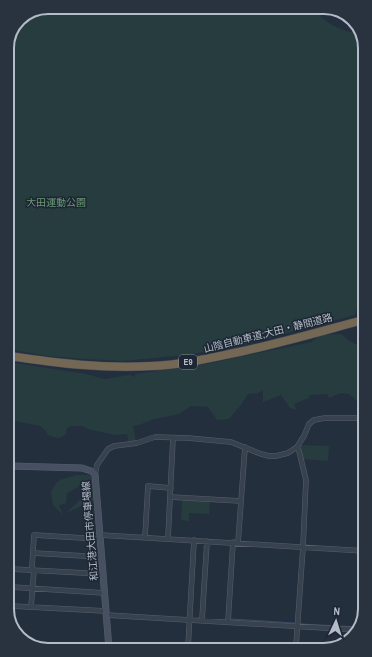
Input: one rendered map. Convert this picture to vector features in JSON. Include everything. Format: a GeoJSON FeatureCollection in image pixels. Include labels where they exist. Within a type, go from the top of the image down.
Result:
{"type":"FeatureCollection","features":[{"type":"Feature","properties":{"kind":"highway","name":"山陰自動車道;大田・静間道路"},"geometry":{"type":"LineString","coordinates":[[14,357],[90,366],[152,366],[183,363],[223,356],[358,321]]}},
{"type":"Feature","properties":{"kind":"main road","name":"和江港大田市停車場線"},"geometry":{"type":"LineString","coordinates":[[14,466],[82,468],[88,469],[95,474],[108,643]]}},
{"type":"Feature","properties":{"kind":"street"},"geometry":{"type":"LineString","coordinates":[[95,474],[97,465],[108,449],[114,446],[136,443],[155,437],[231,442],[261,454],[276,456],[288,453],[296,447],[304,436],[309,424],[314,420],[325,418],[358,419]]}},
{"type":"Feature","properties":{"kind":"street"},"geometry":{"type":"LineString","coordinates":[[168,538],[173,438]]}},
{"type":"Feature","properties":{"kind":"street"},"geometry":{"type":"LineString","coordinates":[[238,543],[245,447]]}},
{"type":"Feature","properties":{"kind":"street"},"geometry":{"type":"LineString","coordinates":[[296,447],[299,450],[306,480],[296,643]]}},
{"type":"Feature","properties":{"kind":"street"},"geometry":{"type":"LineString","coordinates":[[145,537],[148,486],[171,488]]}},
{"type":"Feature","properties":{"kind":"street"},"geometry":{"type":"LineString","coordinates":[[170,497],[241,501]]}},
{"type":"Feature","properties":{"kind":"street"},"geometry":{"type":"LineString","coordinates":[[32,607],[34,535],[168,538],[358,550]]}},
{"type":"Feature","properties":{"kind":"street"},"geometry":{"type":"LineString","coordinates":[[188,643],[194,540]]}},
{"type":"Feature","properties":{"kind":"street"},"geometry":{"type":"LineString","coordinates":[[202,620],[207,541]]}},
{"type":"Feature","properties":{"kind":"street"},"geometry":{"type":"LineString","coordinates":[[228,622],[233,542]]}},
{"type":"Feature","properties":{"kind":"street"},"geometry":{"type":"LineString","coordinates":[[33,553],[102,557]]}},
{"type":"Feature","properties":{"kind":"street"},"geometry":{"type":"LineString","coordinates":[[14,569],[103,574]]}},
{"type":"Feature","properties":{"kind":"street"},"geometry":{"type":"LineString","coordinates":[[14,587],[105,593]]}},
{"type":"Feature","properties":{"kind":"street"},"geometry":{"type":"LineString","coordinates":[[14,606],[190,620],[350,630]]}},
{"type":"Feature","properties":{"kind":"green space","name":"大田運動公園"},"geometry":{"type":"Polygon","coordinates":[[[44,14],[319,14],[335,27],[353,32],[357,39],[358,48],[358,305],[355,315],[239,346],[185,355],[123,361],[47,356],[14,350],[14,46],[15,39],[21,27],[31,19],[44,14]]]}},
{"type":"Feature","properties":{"kind":"green space"},"geometry":{"type":"Polygon","coordinates":[[[342,334],[349,341],[358,346],[358,401],[349,394],[341,393],[329,398],[327,394],[309,395],[309,398],[294,404],[297,410],[290,408],[281,395],[263,402],[263,390],[258,393],[248,394],[229,419],[217,420],[208,407],[191,406],[179,414],[154,419],[133,426],[136,442],[129,443],[127,434],[114,435],[88,429],[82,426],[71,426],[67,428],[66,434],[60,438],[53,437],[48,435],[40,426],[14,421],[14,363],[86,374],[104,379],[130,375],[135,377],[135,374],[197,366],[311,342],[321,335],[342,334]]]}},
{"type":"Feature","properties":{"kind":"green space"},"geometry":{"type":"Polygon","coordinates":[[[300,445],[329,446],[328,461],[302,459],[300,445]]]}},
{"type":"Feature","properties":{"kind":"green space"},"geometry":{"type":"Polygon","coordinates":[[[76,475],[93,476],[95,500],[66,513],[90,491],[84,484],[67,493],[66,503],[59,505],[63,515],[53,505],[51,492],[56,483],[60,480],[76,475]]]}},
{"type":"Feature","properties":{"kind":"green space"},"geometry":{"type":"Polygon","coordinates":[[[182,499],[210,501],[209,514],[189,513],[189,521],[181,520],[182,499]]]}},
{"type":"Feature","properties":{"kind":"waterway"},"geometry":{"type":"LineString","coordinates":[[231,619],[294,623]]}},
{"type":"Feature","properties":{"kind":"waterway"},"geometry":{"type":"LineString","coordinates":[[300,624],[353,627]]}}]}
